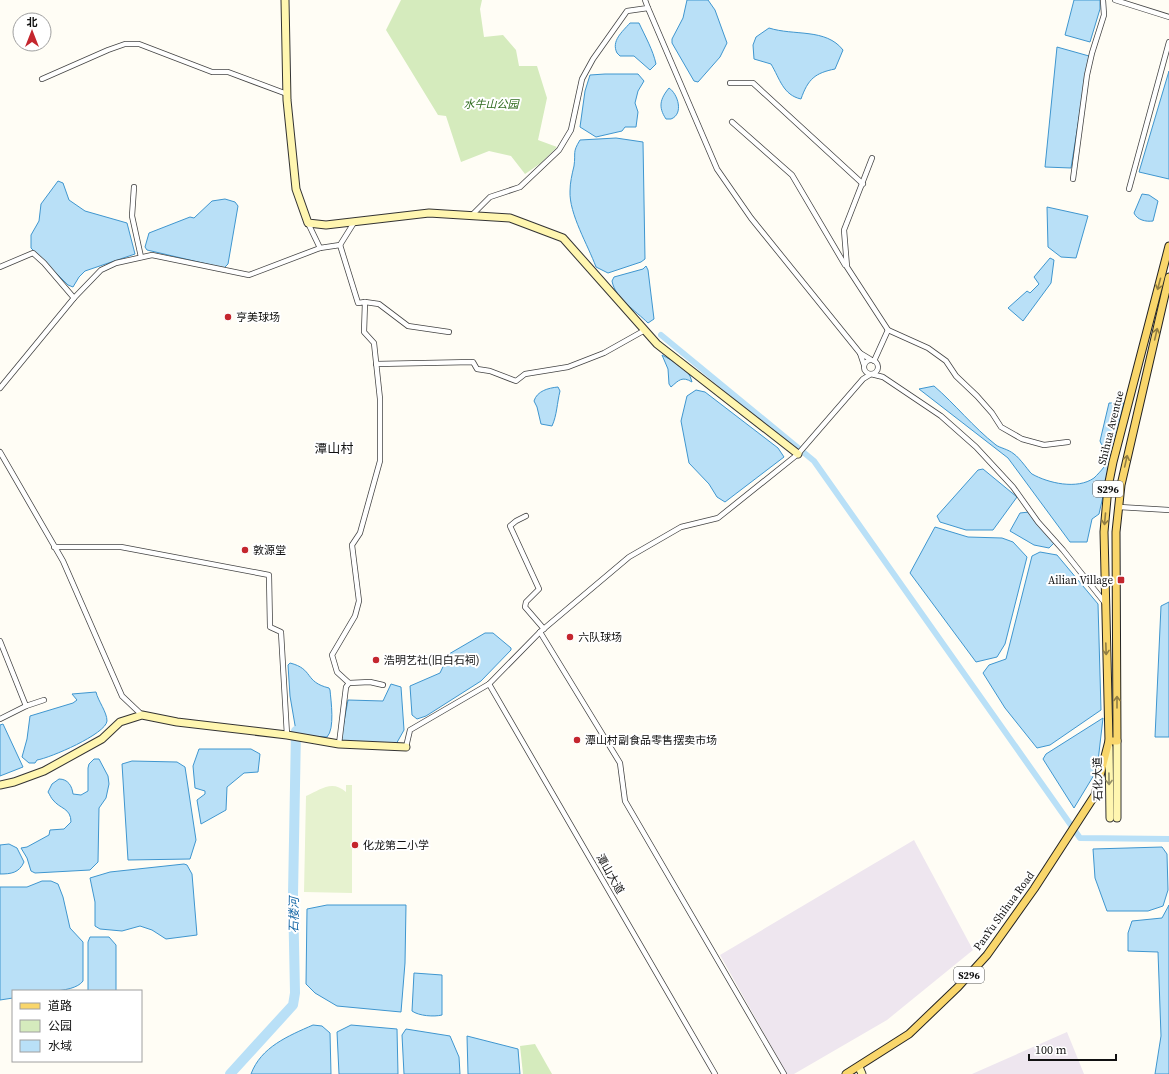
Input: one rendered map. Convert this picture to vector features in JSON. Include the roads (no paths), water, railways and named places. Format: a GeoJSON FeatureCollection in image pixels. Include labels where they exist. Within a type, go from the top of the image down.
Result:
{"type":"FeatureCollection","features":[{"type":"Feature","properties":{"kind":"main road","name":"Shihua Aventue"},"geometry":{"type":"LineString","coordinates":[[1109,741],[1104,532],[1108,487],[1169,246]]}},
{"type":"Feature","properties":{"kind":"main road","name":"Shihua Aventue"},"geometry":{"type":"LineString","coordinates":[[1117,741],[1116,532],[1118,507],[1121,485],[1169,277]]}},
{"type":"Feature","properties":{"kind":"main road"},"geometry":{"type":"LineString","coordinates":[[1109,741],[1117,741]]}},
{"type":"Feature","properties":{"kind":"main road","name":"PanYu Shihua Road"},"geometry":{"type":"LineString","coordinates":[[846,1074],[860,1070],[909,1034],[958,987],[987,955],[1063,846],[1095,795],[1109,741]]}},
{"type":"Feature","properties":{"kind":"street"},"geometry":{"type":"LineString","coordinates":[[285,0],[287,94],[296,189],[308,223],[320,248]]}},
{"type":"Feature","properties":{"kind":"street"},"geometry":{"type":"LineString","coordinates":[[645,0],[717,169],[751,218],[860,353],[873,360],[878,366],[883,377]]}},
{"type":"Feature","properties":{"kind":"street"},"geometry":{"type":"LineString","coordinates":[[1073,179],[1087,75],[1104,15],[1103,0]]}},
{"type":"Feature","properties":{"kind":"street"},"geometry":{"type":"LineString","coordinates":[[1115,0],[1169,17]]}},
{"type":"Feature","properties":{"kind":"street"},"geometry":{"type":"LineString","coordinates":[[471,216],[490,197],[520,187],[559,150],[571,130],[582,79],[593,58],[627,11],[648,8]]}},
{"type":"Feature","properties":{"kind":"street"},"geometry":{"type":"LineString","coordinates":[[1129,189],[1169,42]]}},
{"type":"Feature","properties":{"kind":"street"},"geometry":{"type":"LineString","coordinates":[[42,79],[108,50],[125,44],[139,44],[212,72],[228,72],[287,94]]}},
{"type":"Feature","properties":{"kind":"street"},"geometry":{"type":"LineString","coordinates":[[730,83],[753,82],[862,184]]}},
{"type":"Feature","properties":{"kind":"street"},"geometry":{"type":"LineString","coordinates":[[732,122],[792,175],[847,267],[888,330],[928,348],[946,361],[956,376],[992,413],[1001,428],[1022,439],[1044,445],[1068,442]]}},
{"type":"Feature","properties":{"kind":"street"},"geometry":{"type":"LineString","coordinates":[[847,267],[844,230],[872,158]]}},
{"type":"Feature","properties":{"kind":"street"},"geometry":{"type":"LineString","coordinates":[[134,187],[132,216],[141,257]]}},
{"type":"Feature","properties":{"kind":"street"},"geometry":{"type":"LineString","coordinates":[[308,223],[326,225],[356,220],[429,213],[510,218],[563,238],[657,344],[798,454]]}},
{"type":"Feature","properties":{"kind":"street"},"geometry":{"type":"LineString","coordinates":[[0,388],[74,298],[101,270],[116,263],[152,255],[249,275],[320,248],[340,245],[356,220]]}},
{"type":"Feature","properties":{"kind":"street"},"geometry":{"type":"LineString","coordinates":[[340,245],[358,303],[365,302],[379,304],[408,326],[449,332]]}},
{"type":"Feature","properties":{"kind":"street"},"geometry":{"type":"LineString","coordinates":[[0,267],[33,253],[44,263],[74,298]]}},
{"type":"Feature","properties":{"kind":"street"},"geometry":{"type":"LineString","coordinates":[[365,302],[364,332],[374,343],[380,399],[380,461],[360,533],[352,545],[359,601],[355,616],[332,655],[337,672],[349,683],[370,682],[383,686]]}},
{"type":"Feature","properties":{"kind":"street"},"geometry":{"type":"LineString","coordinates":[[376,364],[473,362],[477,369],[490,371],[516,381],[525,374],[568,367],[604,353],[625,343],[645,330]]}},
{"type":"Feature","properties":{"kind":"street"},"geometry":{"type":"LineString","coordinates":[[863,379],[864,367],[868,361],[873,360],[888,330]]}},
{"type":"Feature","properties":{"kind":"street"},"geometry":{"type":"LineString","coordinates":[[860,353],[866,372],[883,377],[941,416],[976,447],[1013,487],[1038,522],[1063,550],[1105,603]]}},
{"type":"Feature","properties":{"kind":"street"},"geometry":{"type":"LineString","coordinates":[[0,785],[14,782],[44,770],[102,739],[120,722],[142,715],[177,722],[339,744],[406,747],[410,730],[489,684],[542,631],[629,557],[681,527],[718,518],[798,454],[863,379],[875,372],[878,366]]}},
{"type":"Feature","properties":{"kind":"street"},"geometry":{"type":"LineString","coordinates":[[0,452],[62,560],[122,696],[142,715]]}},
{"type":"Feature","properties":{"kind":"street"},"geometry":{"type":"LineString","coordinates":[[1118,507],[1169,510]]}},
{"type":"Feature","properties":{"kind":"street"},"geometry":{"type":"LineString","coordinates":[[526,516],[516,520],[510,526],[539,589],[526,602],[525,607],[542,631],[620,763],[625,801],[784,1074]]}},
{"type":"Feature","properties":{"kind":"street"},"geometry":{"type":"LineString","coordinates":[[54,546],[121,547],[269,575],[270,627],[281,632],[289,736]]}},
{"type":"Feature","properties":{"kind":"street"},"geometry":{"type":"LineString","coordinates":[[0,641],[26,706]]}},
{"type":"Feature","properties":{"kind":"street"},"geometry":{"type":"LineString","coordinates":[[339,744],[346,687],[349,683]]}},
{"type":"Feature","properties":{"kind":"street","name":"潭山大道"},"geometry":{"type":"LineString","coordinates":[[489,684],[715,1074]]}},
{"type":"Feature","properties":{"kind":"street"},"geometry":{"type":"LineString","coordinates":[[0,719],[26,706],[44,700]]}},
{"type":"Feature","properties":{"kind":"street","name":"石化大道"},"geometry":{"type":"LineString","coordinates":[[1109,741],[1113,818],[1117,741]]}},
{"type":"Feature","properties":{"kind":"water"},"geometry":{"type":"Polygon","coordinates":[[[687,0],[708,0],[715,10],[727,43],[720,57],[698,82],[694,81],[672,43],[672,39],[683,18],[687,0]]]}},
{"type":"Feature","properties":{"kind":"water"},"geometry":{"type":"Polygon","coordinates":[[[1074,0],[1100,0],[1100,9],[1090,42],[1065,35],[1074,0]]]}},
{"type":"Feature","properties":{"kind":"water"},"geometry":{"type":"Polygon","coordinates":[[[630,23],[639,23],[651,48],[656,64],[650,70],[634,56],[620,56],[617,53],[615,45],[616,41],[630,23]]]}},
{"type":"Feature","properties":{"kind":"water"},"geometry":{"type":"Polygon","coordinates":[[[769,28],[819,35],[836,43],[843,50],[835,69],[817,75],[813,78],[806,86],[801,99],[790,94],[786,90],[771,64],[754,59],[753,45],[756,37],[769,28]]]}},
{"type":"Feature","properties":{"kind":"water"},"geometry":{"type":"Polygon","coordinates":[[[1057,47],[1089,56],[1071,168],[1045,167],[1057,47]]]}},
{"type":"Feature","properties":{"kind":"water"},"geometry":{"type":"Polygon","coordinates":[[[1169,71],[1169,179],[1139,172],[1169,71]]]}},
{"type":"Feature","properties":{"kind":"water"},"geometry":{"type":"Polygon","coordinates":[[[638,74],[644,81],[638,91],[635,103],[638,112],[636,127],[625,127],[622,131],[596,137],[580,127],[585,91],[590,75],[638,74]]]}},
{"type":"Feature","properties":{"kind":"water"},"geometry":{"type":"Polygon","coordinates":[[[669,88],[677,99],[678,109],[675,116],[671,119],[666,119],[663,115],[661,103],[669,88]]]}},
{"type":"Feature","properties":{"kind":"water"},"geometry":{"type":"Polygon","coordinates":[[[616,138],[643,142],[645,259],[641,262],[608,273],[596,267],[576,219],[571,200],[570,188],[575,150],[580,140],[616,138]]]}},
{"type":"Feature","properties":{"kind":"water"},"geometry":{"type":"Polygon","coordinates":[[[58,181],[63,183],[69,200],[85,211],[127,223],[135,254],[85,271],[73,287],[68,285],[31,248],[31,235],[39,221],[41,204],[58,181]]]}},
{"type":"Feature","properties":{"kind":"water"},"geometry":{"type":"Polygon","coordinates":[[[1142,194],[1149,195],[1158,201],[1153,221],[1142,220],[1134,213],[1142,194]]]}},
{"type":"Feature","properties":{"kind":"water"},"geometry":{"type":"Polygon","coordinates":[[[225,199],[235,202],[238,206],[228,264],[224,268],[147,250],[145,247],[149,233],[190,217],[194,218],[212,201],[225,199]]]}},
{"type":"Feature","properties":{"kind":"water"},"geometry":{"type":"Polygon","coordinates":[[[1047,207],[1088,216],[1076,258],[1061,257],[1048,247],[1047,207]]]}},
{"type":"Feature","properties":{"kind":"water"},"geometry":{"type":"Polygon","coordinates":[[[1050,258],[1054,260],[1051,283],[1023,321],[1008,308],[1027,291],[1030,293],[1039,284],[1034,277],[1050,258]]]}},
{"type":"Feature","properties":{"kind":"water"},"geometry":{"type":"Polygon","coordinates":[[[646,266],[648,270],[654,319],[648,323],[622,299],[617,293],[612,281],[614,277],[643,269],[646,266]]]}},
{"type":"Feature","properties":{"kind":"water"},"geometry":{"type":"Polygon","coordinates":[[[662,355],[688,372],[692,382],[683,379],[676,382],[671,387],[669,384],[668,369],[662,355]]]}},
{"type":"Feature","properties":{"kind":"water"},"geometry":{"type":"Polygon","coordinates":[[[934,386],[988,438],[998,446],[1016,456],[1032,474],[1046,480],[1063,484],[1079,484],[1087,482],[1094,478],[1104,467],[1104,450],[1100,441],[1109,403],[1124,403],[1099,514],[1092,519],[1087,542],[1070,542],[1008,458],[919,389],[934,386]]]}},
{"type":"Feature","properties":{"kind":"water"},"geometry":{"type":"Polygon","coordinates":[[[558,387],[560,391],[554,422],[552,426],[541,424],[534,401],[535,398],[540,392],[558,387]]]}},
{"type":"Feature","properties":{"kind":"water"},"geometry":{"type":"Polygon","coordinates":[[[696,390],[705,392],[778,448],[784,457],[725,502],[717,497],[709,484],[689,463],[681,421],[687,396],[696,390]]]}},
{"type":"Feature","properties":{"kind":"water"},"geometry":{"type":"Polygon","coordinates":[[[983,469],[1017,497],[993,530],[966,530],[940,522],[937,516],[978,470],[983,469]]]}},
{"type":"Feature","properties":{"kind":"water"},"geometry":{"type":"Polygon","coordinates":[[[1029,512],[1054,543],[1049,548],[1034,545],[1010,531],[1020,513],[1029,512]]]}},
{"type":"Feature","properties":{"kind":"water"},"geometry":{"type":"Polygon","coordinates":[[[935,527],[968,537],[1002,538],[1013,542],[1027,557],[1005,644],[997,657],[976,662],[910,573],[935,527]]]}},
{"type":"Feature","properties":{"kind":"water"},"geometry":{"type":"Polygon","coordinates":[[[1040,552],[1057,555],[1098,604],[1101,710],[1050,745],[1037,748],[1005,708],[983,673],[989,665],[1006,659],[1032,556],[1040,552]]]}},
{"type":"Feature","properties":{"kind":"water"},"geometry":{"type":"Polygon","coordinates":[[[1169,602],[1169,737],[1155,737],[1161,606],[1169,602]]]}},
{"type":"Feature","properties":{"kind":"water"},"geometry":{"type":"Polygon","coordinates":[[[485,633],[493,633],[511,648],[511,650],[481,681],[426,716],[417,719],[412,715],[410,686],[440,673],[449,654],[485,633]]]}},
{"type":"Feature","properties":{"kind":"water"},"geometry":{"type":"Polygon","coordinates":[[[290,663],[303,669],[312,679],[330,690],[332,722],[327,737],[305,736],[296,731],[290,696],[288,665],[290,663]]]}},
{"type":"Feature","properties":{"kind":"water"},"geometry":{"type":"Polygon","coordinates":[[[391,684],[401,687],[404,730],[395,746],[343,742],[341,738],[348,700],[383,701],[391,684]]]}},
{"type":"Feature","properties":{"kind":"water"},"geometry":{"type":"Polygon","coordinates":[[[96,692],[107,718],[104,726],[88,739],[53,755],[37,760],[35,763],[29,763],[22,757],[27,739],[30,716],[73,703],[77,700],[72,694],[96,692]]]}},
{"type":"Feature","properties":{"kind":"water"},"geometry":{"type":"Polygon","coordinates":[[[1103,718],[1097,770],[1074,808],[1043,759],[1046,754],[1103,718]]]}},
{"type":"Feature","properties":{"kind":"water"},"geometry":{"type":"Polygon","coordinates":[[[3,724],[23,767],[0,776],[0,725],[3,724]]]}},
{"type":"Feature","properties":{"kind":"water"},"geometry":{"type":"Polygon","coordinates":[[[199,749],[251,749],[260,754],[258,772],[244,773],[227,787],[226,810],[201,824],[197,800],[205,794],[205,791],[195,788],[193,766],[199,749]]]}},
{"type":"Feature","properties":{"kind":"water"},"geometry":{"type":"Polygon","coordinates":[[[94,759],[99,759],[108,776],[109,784],[106,798],[99,808],[98,862],[90,870],[35,873],[31,871],[27,858],[21,848],[27,847],[49,835],[50,830],[64,829],[71,822],[71,817],[67,811],[56,803],[48,792],[52,784],[59,779],[62,779],[65,780],[72,788],[73,794],[81,795],[88,791],[88,768],[89,764],[94,759]]]}},
{"type":"Feature","properties":{"kind":"water"},"geometry":{"type":"Polygon","coordinates":[[[132,761],[177,762],[185,767],[196,840],[190,859],[128,860],[122,764],[132,761]]]}},
{"type":"Feature","properties":{"kind":"water"},"geometry":{"type":"Polygon","coordinates":[[[9,844],[17,848],[24,862],[17,871],[8,874],[0,874],[0,845],[9,844]]]}},
{"type":"Feature","properties":{"kind":"water"},"geometry":{"type":"Polygon","coordinates":[[[1162,847],[1167,854],[1168,890],[1163,906],[1148,911],[1107,911],[1095,878],[1093,849],[1162,847]]]}},
{"type":"Feature","properties":{"kind":"water"},"geometry":{"type":"Polygon","coordinates":[[[184,864],[187,865],[192,874],[197,935],[166,939],[152,930],[140,926],[122,931],[100,929],[95,926],[95,902],[90,878],[110,872],[184,864]]]}},
{"type":"Feature","properties":{"kind":"water"},"geometry":{"type":"Polygon","coordinates":[[[42,881],[51,881],[58,884],[63,897],[70,928],[83,942],[83,981],[78,985],[61,990],[12,990],[12,998],[0,1000],[0,887],[27,887],[42,881]]]}},
{"type":"Feature","properties":{"kind":"water"},"geometry":{"type":"Polygon","coordinates":[[[327,905],[406,905],[405,963],[401,1012],[337,1006],[315,993],[306,984],[307,909],[327,905]]]}},
{"type":"Feature","properties":{"kind":"water"},"geometry":{"type":"Polygon","coordinates":[[[1169,905],[1169,1074],[1155,1074],[1161,1036],[1158,952],[1128,951],[1128,933],[1132,921],[1162,918],[1169,905]]]}},
{"type":"Feature","properties":{"kind":"water"},"geometry":{"type":"Polygon","coordinates":[[[90,937],[109,937],[116,945],[116,990],[88,990],[88,942],[90,937]]]}},
{"type":"Feature","properties":{"kind":"water"},"geometry":{"type":"Polygon","coordinates":[[[414,973],[442,975],[442,1015],[427,1016],[412,1011],[414,973]]]}},
{"type":"Feature","properties":{"kind":"water"},"geometry":{"type":"Polygon","coordinates":[[[313,1025],[322,1026],[330,1033],[331,1074],[251,1074],[261,1056],[268,1050],[285,1038],[313,1025]]]}},
{"type":"Feature","properties":{"kind":"water"},"geometry":{"type":"Polygon","coordinates":[[[351,1025],[397,1029],[398,1074],[339,1074],[337,1032],[351,1025]]]}},
{"type":"Feature","properties":{"kind":"water"},"geometry":{"type":"Polygon","coordinates":[[[406,1029],[450,1036],[459,1057],[460,1074],[404,1074],[402,1035],[406,1029]]]}},
{"type":"Feature","properties":{"kind":"water"},"geometry":{"type":"Polygon","coordinates":[[[467,1036],[518,1049],[520,1074],[468,1074],[467,1036]]]}},
{"type":"Feature","properties":{"kind":"waterway"},"geometry":{"type":"LineString","coordinates":[[661,335],[814,461],[1080,838],[1169,839]]}},
{"type":"Feature","properties":{"kind":"waterway","name":"石楼河"},"geometry":{"type":"LineString","coordinates":[[230,1074],[293,1005],[295,993],[293,895],[296,731]]}},
{"type":"Feature","properties":{"kind":"place","name":"亨美球场"},"geometry":{"type":"Point","coordinates":[228,317]}},
{"type":"Feature","properties":{"kind":"place","name":"敦源堂"},"geometry":{"type":"Point","coordinates":[245,550]}},
{"type":"Feature","properties":{"kind":"place","name":"Ailian Village"},"geometry":{"type":"Point","coordinates":[1121,580]}},
{"type":"Feature","properties":{"kind":"place","name":"六队球场"},"geometry":{"type":"Point","coordinates":[570,637]}},
{"type":"Feature","properties":{"kind":"place","name":"浩明艺社(旧白石祠)"},"geometry":{"type":"Point","coordinates":[376,660]}},
{"type":"Feature","properties":{"kind":"place","name":"潭山村副食品零售摆卖市场"},"geometry":{"type":"Point","coordinates":[577,740]}},
{"type":"Feature","properties":{"kind":"place","name":"化龙第二小学"},"geometry":{"type":"Point","coordinates":[355,845]}},
{"type":"Feature","properties":{"kind":"district","name":"潭山村"},"geometry":{"type":"Point","coordinates":[334,448]}},
{"type":"Feature","properties":{"kind":"park label","name":"水牛山公园"},"geometry":{"type":"Point","coordinates":[491,104]}}]}
